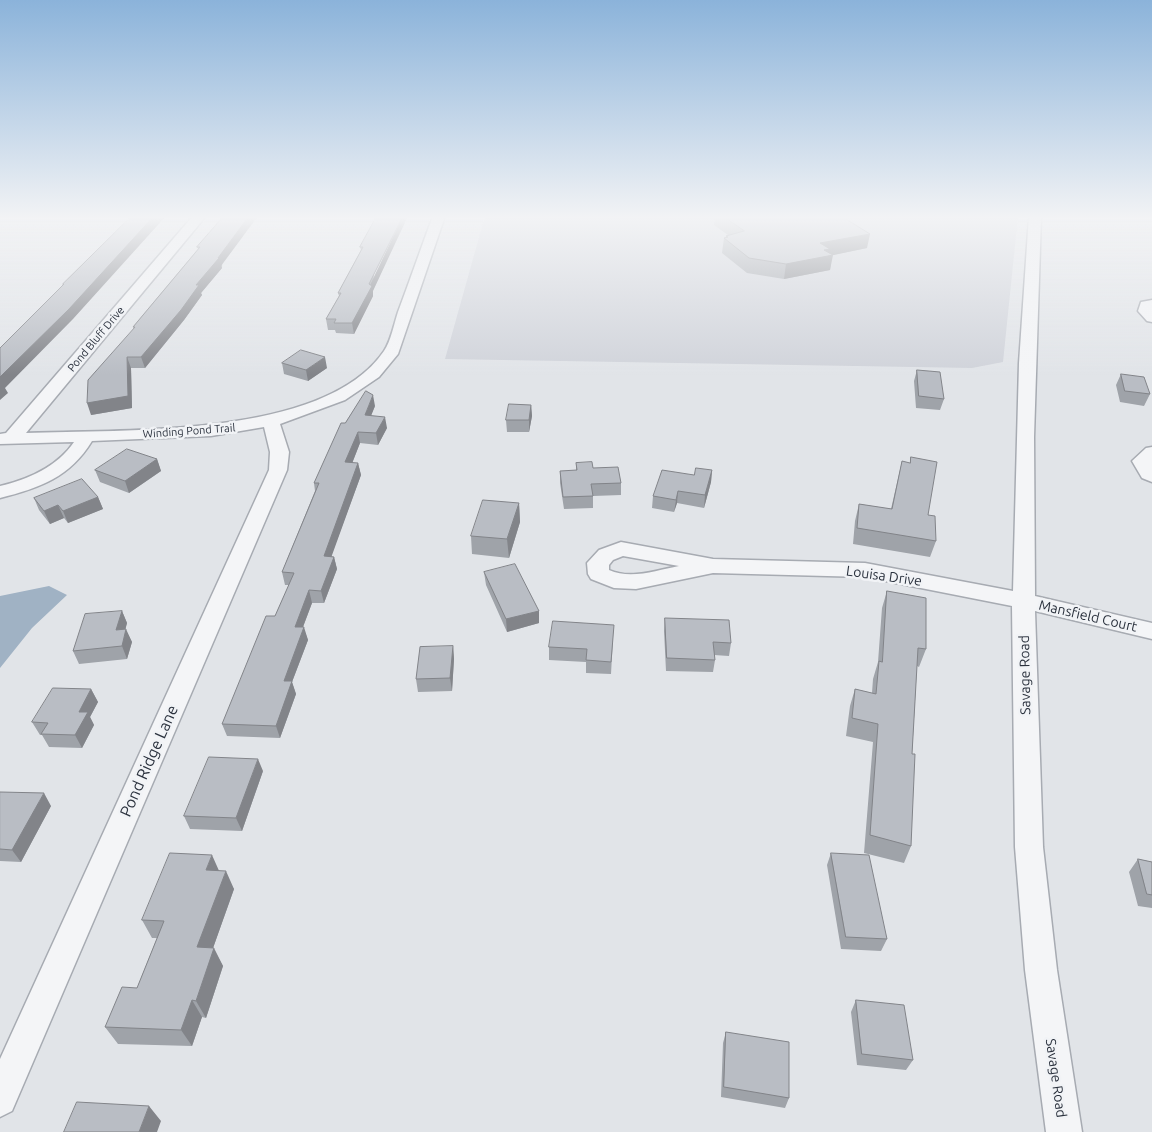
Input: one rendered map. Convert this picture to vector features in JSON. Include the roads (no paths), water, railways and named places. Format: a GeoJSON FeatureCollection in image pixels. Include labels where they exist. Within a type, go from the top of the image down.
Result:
{"type":"FeatureCollection","features":[{"type":"Feature","properties":{"kind":"street","name":"Pond Bluff Drive"},"geometry":{"type":"LineString","coordinates":[[6,439],[154,269]]}},
{"type":"Feature","properties":{"kind":"street","name":"Winding Pond Trail"},"geometry":{"type":"LineString","coordinates":[[6,439],[211,431],[271,422],[307,410],[339,396],[365,380],[385,362],[396,342],[421,269]]}},
{"type":"Feature","properties":{"kind":"street","name":"Savage Road"},"geometry":{"type":"LineString","coordinates":[[1032,269],[1025,409],[1023,601],[1027,806],[1047,1014],[1064,1132]]}},
{"type":"Feature","properties":{"kind":"street"},"geometry":{"type":"LineString","coordinates":[[1152,304],[1146,305],[1145,312],[1152,318]]}},
{"type":"Feature","properties":{"kind":"street","name":"Pond Ridge Lane"},"geometry":{"type":"LineString","coordinates":[[0,1099],[278,470],[281,460],[277,438],[271,422]]}},
{"type":"Feature","properties":{"kind":"street"},"geometry":{"type":"LineString","coordinates":[[0,492],[49,474],[72,457],[86,437]]}},
{"type":"Feature","properties":{"kind":"street"},"geometry":{"type":"LineString","coordinates":[[1152,452],[1141,461],[1152,476]]}},
{"type":"Feature","properties":{"kind":"street","name":"Louisa Drive"},"geometry":{"type":"LineString","coordinates":[[713,566],[864,570],[1023,601]]}},
{"type":"Feature","properties":{"kind":"street","name":"Mansfield Court"},"geometry":{"type":"LineString","coordinates":[[1023,601],[1152,631]]}},
{"type":"Feature","properties":{"kind":"water"},"geometry":{"type":"Polygon","coordinates":[[[49,586],[67,595],[32,628],[0,668],[0,596],[49,586]]]}}]}
